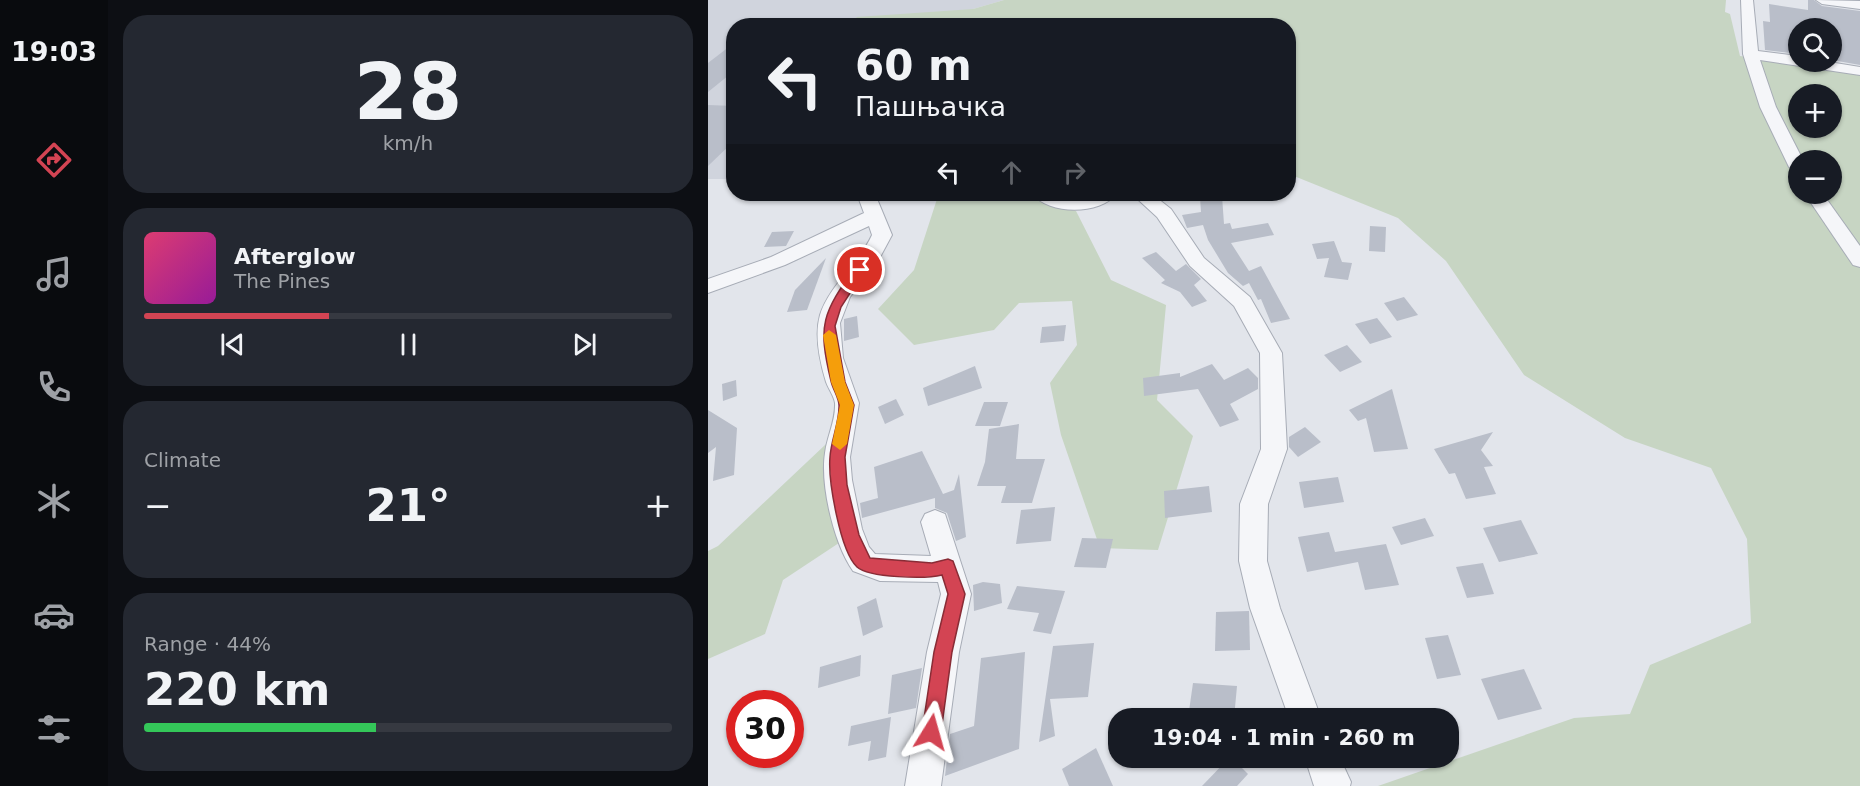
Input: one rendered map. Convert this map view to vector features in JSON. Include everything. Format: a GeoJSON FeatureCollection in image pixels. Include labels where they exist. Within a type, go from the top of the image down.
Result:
{"type":"FeatureCollection","features":[{"type":"Feature","properties":{"kind":"street"},"geometry":{"type":"LineString","coordinates":[[1747,0],[1750,55],[1772,120],[1789,150]]}},
{"type":"Feature","properties":{"kind":"street"},"geometry":{"type":"LineString","coordinates":[[1822,0],[1860,5]]}},
{"type":"Feature","properties":{"kind":"street"},"geometry":{"type":"LineString","coordinates":[[1750,55],[1788,59]]}},
{"type":"Feature","properties":{"kind":"street"},"geometry":{"type":"LineString","coordinates":[[1842,68],[1860,71]]}},
{"type":"Feature","properties":{"kind":"street"},"geometry":{"type":"LineString","coordinates":[[1054,201],[1071,205],[1093,201]]}},
{"type":"Feature","properties":{"kind":"street"},"geometry":{"type":"LineString","coordinates":[[1149,201],[1170,221],[1197,262],[1242,302],[1271,353],[1274,449],[1254,504],[1253,561],[1266,608],[1301,708]]}},
{"type":"Feature","properties":{"kind":"street"},"geometry":{"type":"LineString","coordinates":[[1821,204],[1860,261]]}},
{"type":"Feature","properties":{"kind":"street"},"geometry":{"type":"LineString","coordinates":[[708,286],[778,261],[870,205],[882,231],[880,242],[844,290],[831,313],[829,326],[838,382],[847,405],[837,457],[839,485],[851,535],[858,557],[864,564],[932,570],[948,566]]}},
{"type":"Feature","properties":{"kind":"street"},"geometry":{"type":"LineString","coordinates":[[923,786],[943,652],[956,594],[935,522]]}},
{"type":"Feature","properties":{"kind":"street"},"geometry":{"type":"LineString","coordinates":[[1327,768],[1333,782],[1332,786]]}},
{"type":"Feature","properties":{"kind":"shaded area"},"geometry":{"type":"Polygon","coordinates":[[[708,0],[1004,0],[973,9],[967,18],[726,18],[726,179],[708,179],[708,0]]]}},
{"type":"Feature","properties":{"kind":"green space"},"geometry":{"type":"Polygon","coordinates":[[[1004,0],[1726,0],[1725,12],[1730,14],[1740,56],[1788,63],[1788,72],[1842,71],[1860,74],[1860,786],[1378,786],[1430,768],[1459,768],[1459,758],[1574,718],[1630,714],[1650,665],[1751,623],[1747,539],[1711,468],[1625,438],[1524,375],[1446,261],[1398,218],[1296,177],[1296,18],[856,18],[973,9],[1004,0]]]}},
{"type":"Feature","properties":{"kind":"green space"},"geometry":{"type":"Polygon","coordinates":[[[936,201],[1045,201],[1076,211],[1111,280],[1166,305],[1157,400],[1193,436],[1158,550],[1100,548],[1061,435],[1050,383],[1077,345],[1072,301],[1019,303],[994,330],[914,345],[878,309],[914,270],[936,201]]]}},
{"type":"Feature","properties":{"kind":"green space"},"geometry":{"type":"Polygon","coordinates":[[[843,428],[851,535],[783,580],[765,634],[708,659],[708,551],[718,546],[843,428]]]}},
{"type":"Feature","properties":{"kind":"building"},"geometry":{"type":"Polygon","coordinates":[[[1808,0],[1814,0],[1822,6],[1860,11],[1860,65],[1842,62],[1842,18],[1788,18],[1788,53],[1765,50],[1763,21],[1770,22],[1769,4],[1808,10],[1808,0]]]}},
{"type":"Feature","properties":{"kind":"building"},"geometry":{"type":"Polygon","coordinates":[[[726,49],[726,77],[708,92],[708,63],[726,49]]]}},
{"type":"Feature","properties":{"kind":"building"},"geometry":{"type":"Polygon","coordinates":[[[708,105],[726,106],[726,149],[708,166],[708,105]]]}},
{"type":"Feature","properties":{"kind":"building"},"geometry":{"type":"Polygon","coordinates":[[[1200,201],[1222,201],[1224,224],[1230,223],[1232,229],[1268,223],[1274,235],[1231,243],[1249,271],[1261,266],[1290,319],[1271,323],[1261,299],[1258,300],[1249,283],[1243,286],[1228,273],[1208,240],[1203,225],[1187,228],[1182,215],[1201,212],[1200,201]]]}},
{"type":"Feature","properties":{"kind":"building"},"geometry":{"type":"Polygon","coordinates":[[[1370,226],[1386,227],[1385,252],[1369,251],[1370,226]]]}},
{"type":"Feature","properties":{"kind":"building"},"geometry":{"type":"Polygon","coordinates":[[[794,231],[786,246],[764,247],[772,232],[794,231]]]}},
{"type":"Feature","properties":{"kind":"building"},"geometry":{"type":"Polygon","coordinates":[[[1334,241],[1342,262],[1352,263],[1348,280],[1324,277],[1329,258],[1317,259],[1312,244],[1334,241]]]}},
{"type":"Feature","properties":{"kind":"building"},"geometry":{"type":"Polygon","coordinates":[[[1156,252],[1176,271],[1186,264],[1201,279],[1194,285],[1207,301],[1192,307],[1180,292],[1161,283],[1165,280],[1142,258],[1156,252]]]}},
{"type":"Feature","properties":{"kind":"building"},"geometry":{"type":"Polygon","coordinates":[[[826,258],[807,310],[787,312],[795,290],[826,258]]]}},
{"type":"Feature","properties":{"kind":"building"},"geometry":{"type":"Polygon","coordinates":[[[1404,297],[1418,315],[1397,321],[1384,303],[1404,297]]]}},
{"type":"Feature","properties":{"kind":"building"},"geometry":{"type":"Polygon","coordinates":[[[857,316],[859,337],[844,341],[844,319],[857,316]]]}},
{"type":"Feature","properties":{"kind":"building"},"geometry":{"type":"Polygon","coordinates":[[[1377,318],[1392,337],[1370,344],[1355,324],[1377,318]]]}},
{"type":"Feature","properties":{"kind":"building"},"geometry":{"type":"Polygon","coordinates":[[[1066,325],[1064,341],[1040,343],[1042,327],[1066,325]]]}},
{"type":"Feature","properties":{"kind":"building"},"geometry":{"type":"Polygon","coordinates":[[[1347,345],[1362,362],[1340,372],[1324,355],[1347,345]]]}},
{"type":"Feature","properties":{"kind":"building"},"geometry":{"type":"Polygon","coordinates":[[[1212,364],[1224,380],[1248,368],[1258,378],[1258,389],[1230,404],[1239,420],[1220,427],[1198,389],[1144,396],[1143,378],[1180,373],[1180,377],[1212,364]]]}},
{"type":"Feature","properties":{"kind":"building"},"geometry":{"type":"Polygon","coordinates":[[[975,366],[982,388],[928,406],[923,388],[975,366]]]}},
{"type":"Feature","properties":{"kind":"building"},"geometry":{"type":"Polygon","coordinates":[[[736,380],[737,396],[723,401],[722,384],[736,380]]]}},
{"type":"Feature","properties":{"kind":"building"},"geometry":{"type":"Polygon","coordinates":[[[1392,389],[1408,449],[1374,452],[1366,418],[1358,421],[1349,410],[1392,389]]]}},
{"type":"Feature","properties":{"kind":"building"},"geometry":{"type":"Polygon","coordinates":[[[896,399],[904,415],[885,424],[878,407],[896,399]]]}},
{"type":"Feature","properties":{"kind":"building"},"geometry":{"type":"Polygon","coordinates":[[[984,402],[1008,402],[1000,426],[975,426],[984,402]]]}},
{"type":"Feature","properties":{"kind":"building"},"geometry":{"type":"Polygon","coordinates":[[[708,410],[737,428],[734,475],[713,481],[716,447],[708,453],[708,410]]]}},
{"type":"Feature","properties":{"kind":"building"},"geometry":{"type":"Polygon","coordinates":[[[1019,424],[1016,459],[1045,459],[1032,503],[1001,503],[1006,486],[977,486],[985,462],[989,429],[1019,424]]]}},
{"type":"Feature","properties":{"kind":"building"},"geometry":{"type":"Polygon","coordinates":[[[1305,427],[1321,442],[1298,457],[1289,447],[1289,437],[1305,427]]]}},
{"type":"Feature","properties":{"kind":"building"},"geometry":{"type":"Polygon","coordinates":[[[1493,432],[1481,450],[1493,466],[1484,467],[1496,494],[1466,499],[1455,473],[1449,474],[1434,449],[1493,432]]]}},
{"type":"Feature","properties":{"kind":"building"},"geometry":{"type":"Polygon","coordinates":[[[922,451],[943,494],[954,490],[959,474],[966,537],[956,541],[947,513],[935,508],[935,498],[862,518],[860,503],[878,498],[874,467],[922,451]]]}},
{"type":"Feature","properties":{"kind":"building"},"geometry":{"type":"Polygon","coordinates":[[[1338,477],[1344,502],[1304,508],[1299,482],[1338,477]]]}},
{"type":"Feature","properties":{"kind":"building"},"geometry":{"type":"Polygon","coordinates":[[[1209,486],[1212,512],[1165,518],[1164,491],[1209,486]]]}},
{"type":"Feature","properties":{"kind":"building"},"geometry":{"type":"Polygon","coordinates":[[[1055,507],[1051,541],[1016,544],[1021,510],[1055,507]]]}},
{"type":"Feature","properties":{"kind":"building"},"geometry":{"type":"Polygon","coordinates":[[[1425,518],[1434,536],[1401,545],[1392,527],[1425,518]]]}},
{"type":"Feature","properties":{"kind":"building"},"geometry":{"type":"Polygon","coordinates":[[[1521,520],[1538,554],[1499,562],[1483,528],[1521,520]]]}},
{"type":"Feature","properties":{"kind":"building"},"geometry":{"type":"Polygon","coordinates":[[[1329,532],[1335,552],[1386,544],[1399,585],[1365,590],[1358,562],[1307,572],[1298,537],[1329,532]]]}},
{"type":"Feature","properties":{"kind":"building"},"geometry":{"type":"Polygon","coordinates":[[[1082,538],[1113,539],[1106,568],[1074,567],[1082,538]]]}},
{"type":"Feature","properties":{"kind":"building"},"geometry":{"type":"Polygon","coordinates":[[[1483,563],[1494,594],[1467,598],[1456,567],[1483,563]]]}},
{"type":"Feature","properties":{"kind":"building"},"geometry":{"type":"Polygon","coordinates":[[[983,582],[1000,584],[1002,603],[974,611],[973,585],[983,582]]]}},
{"type":"Feature","properties":{"kind":"building"},"geometry":{"type":"Polygon","coordinates":[[[1017,586],[1065,591],[1051,634],[1033,631],[1039,613],[1007,609],[1017,586]]]}},
{"type":"Feature","properties":{"kind":"building"},"geometry":{"type":"Polygon","coordinates":[[[876,598],[883,627],[863,636],[857,607],[876,598]]]}},
{"type":"Feature","properties":{"kind":"building"},"geometry":{"type":"Polygon","coordinates":[[[1249,611],[1250,650],[1215,651],[1216,612],[1249,611]]]}},
{"type":"Feature","properties":{"kind":"building"},"geometry":{"type":"Polygon","coordinates":[[[1448,635],[1461,675],[1437,679],[1425,638],[1448,635]]]}},
{"type":"Feature","properties":{"kind":"building"},"geometry":{"type":"Polygon","coordinates":[[[1094,643],[1088,697],[1050,699],[1055,736],[1039,742],[1053,646],[1094,643]]]}},
{"type":"Feature","properties":{"kind":"building"},"geometry":{"type":"Polygon","coordinates":[[[1025,652],[1019,749],[945,776],[950,734],[974,726],[981,658],[1025,652]]]}},
{"type":"Feature","properties":{"kind":"building"},"geometry":{"type":"Polygon","coordinates":[[[861,655],[860,676],[818,688],[820,667],[861,655]]]}},
{"type":"Feature","properties":{"kind":"building"},"geometry":{"type":"Polygon","coordinates":[[[922,668],[916,708],[888,714],[892,675],[922,668]]]}},
{"type":"Feature","properties":{"kind":"building"},"geometry":{"type":"Polygon","coordinates":[[[1524,669],[1542,709],[1498,720],[1481,679],[1524,669]]]}},
{"type":"Feature","properties":{"kind":"building"},"geometry":{"type":"Polygon","coordinates":[[[1193,683],[1237,686],[1235,708],[1189,708],[1193,683]]]}},
{"type":"Feature","properties":{"kind":"building"},"geometry":{"type":"Polygon","coordinates":[[[891,717],[886,757],[868,761],[871,741],[848,746],[851,726],[891,717]]]}},
{"type":"Feature","properties":{"kind":"building"},"geometry":{"type":"Polygon","coordinates":[[[1096,748],[1113,786],[1069,786],[1062,769],[1096,748]]]}},
{"type":"Feature","properties":{"kind":"building"},"geometry":{"type":"Polygon","coordinates":[[[1219,768],[1242,768],[1248,774],[1237,786],[1202,786],[1219,768]]]}},
{"type":"Feature","properties":{"kind":"slow traffic"},"geometry":{"type":"LineString","coordinates":[[829,335],[838,382],[845,394],[847,405],[840,444]]}},
{"type":"Feature","properties":{"kind":"route"},"geometry":{"type":"LineString","coordinates":[[860,270],[844,290],[831,313],[829,326],[830,347],[838,382],[845,394],[847,405],[837,457],[839,485],[851,535],[858,557],[864,564],[932,570],[948,566],[956,594],[943,652],[931,732]]}}]}
